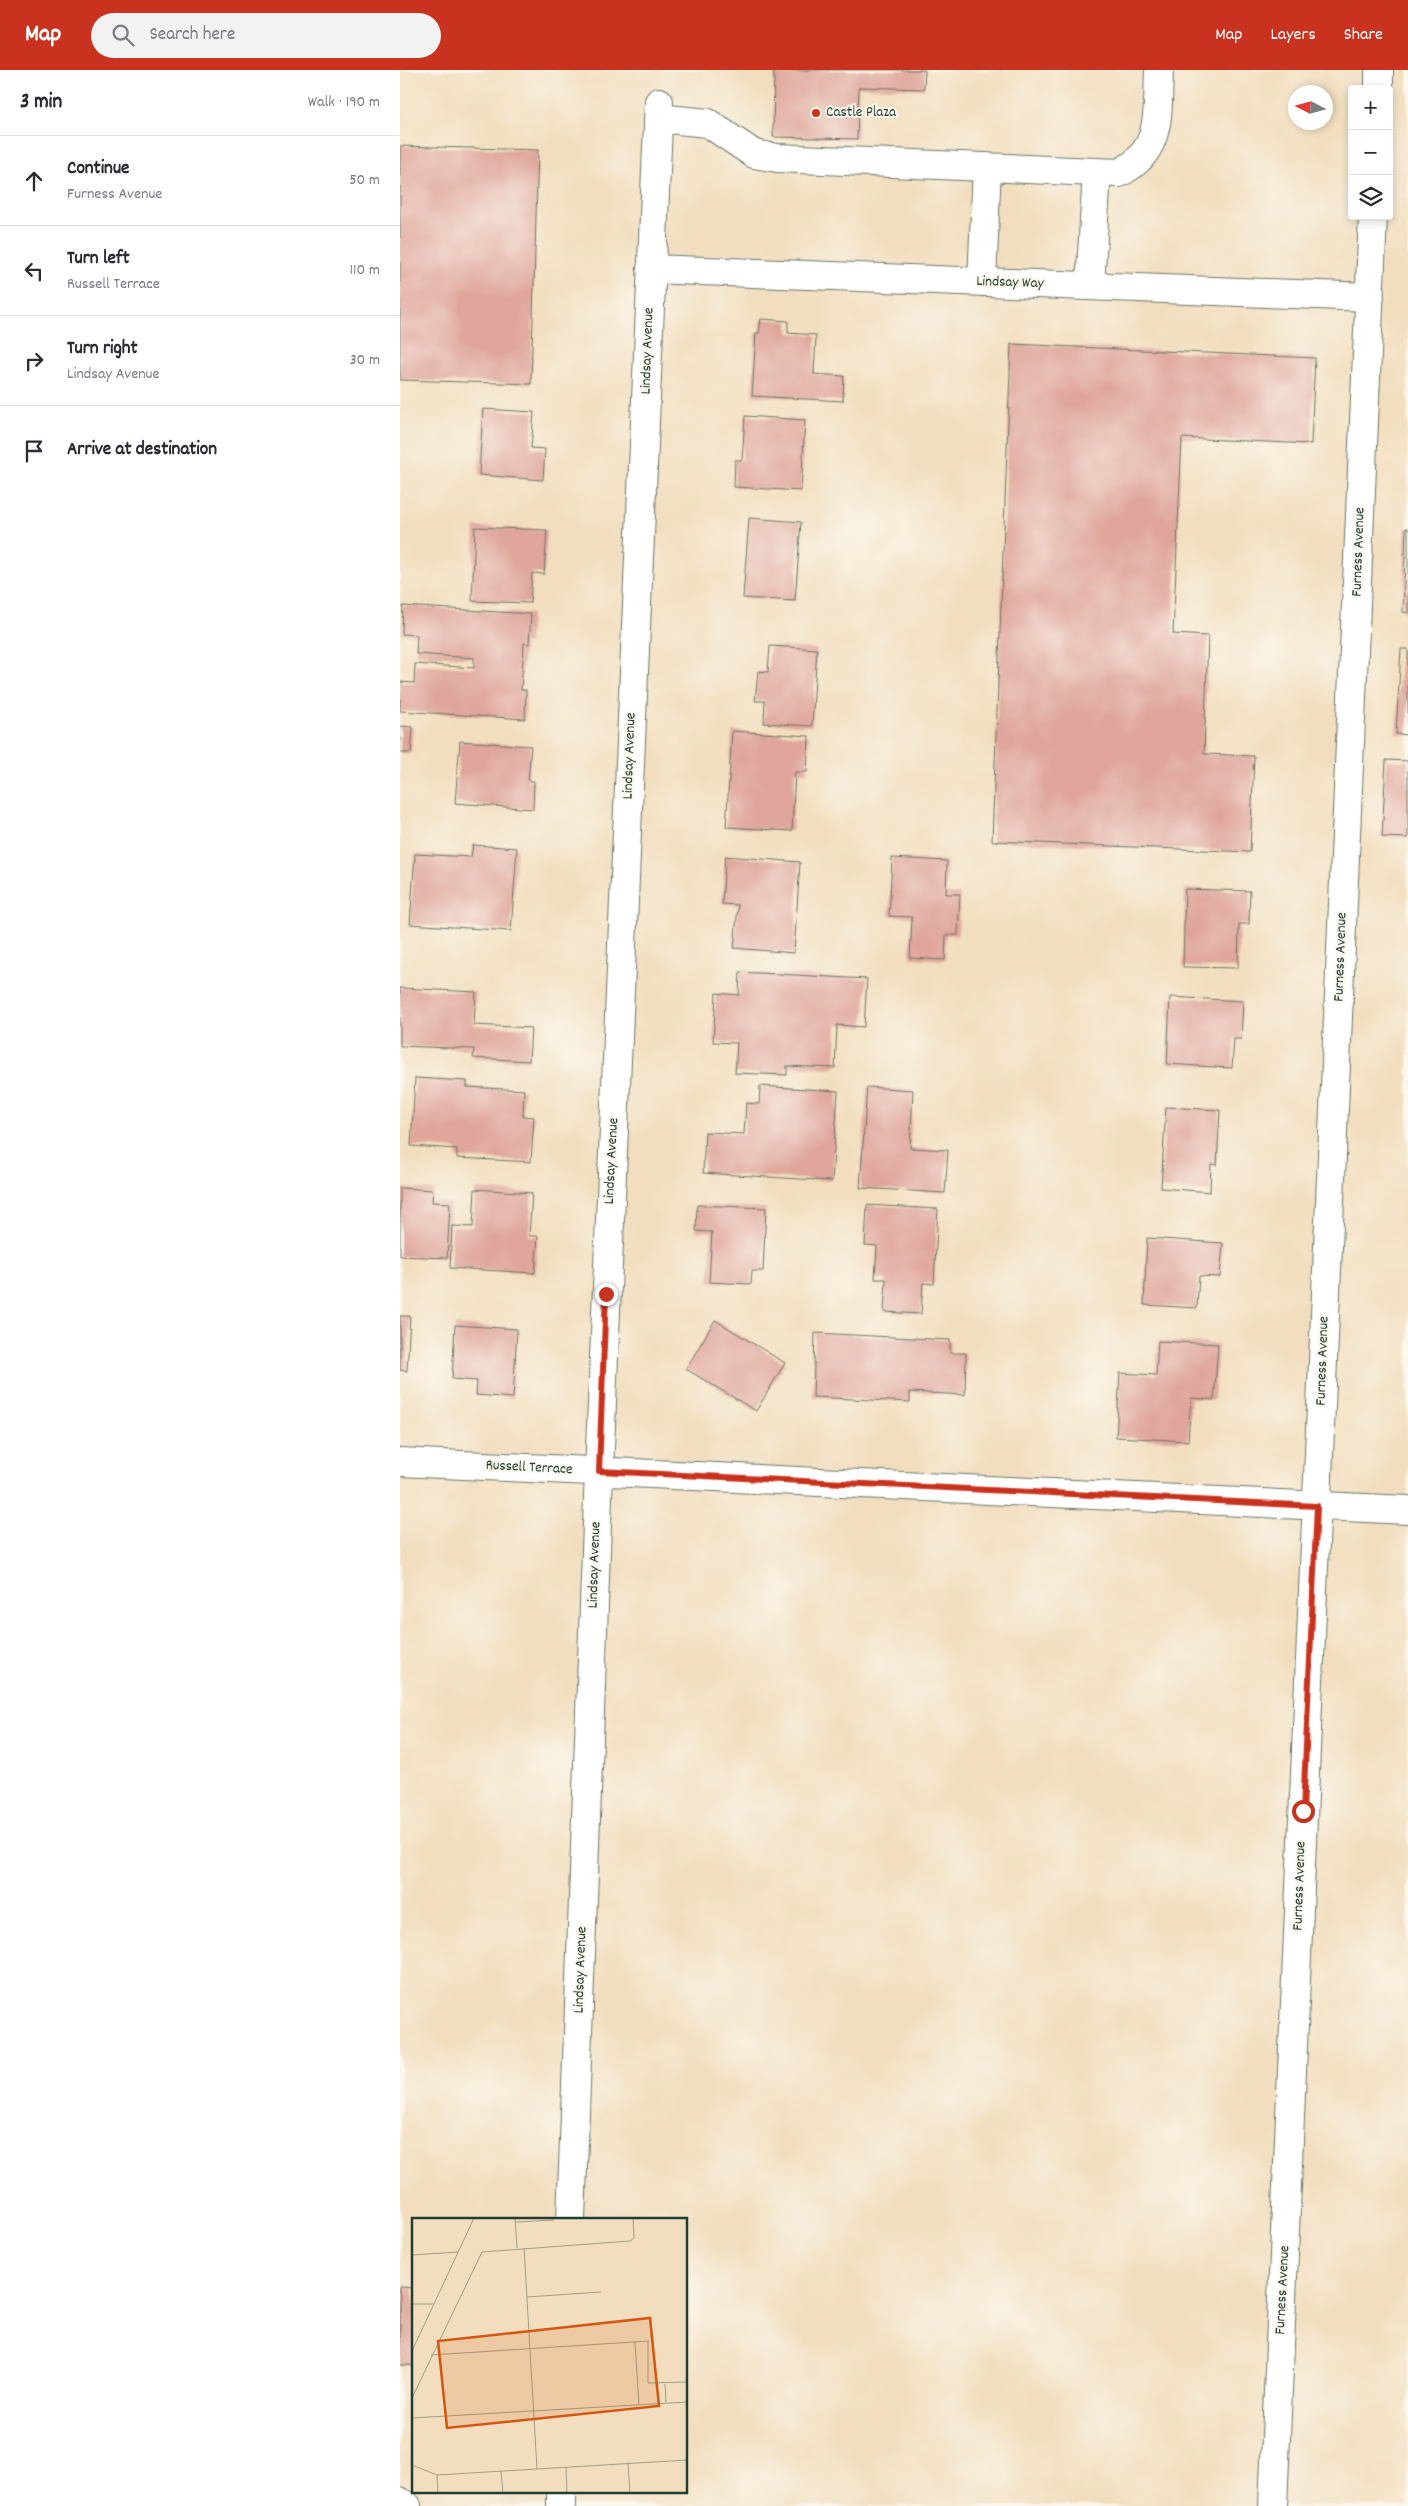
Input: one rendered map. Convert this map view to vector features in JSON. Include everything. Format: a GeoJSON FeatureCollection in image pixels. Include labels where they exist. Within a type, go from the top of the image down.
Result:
{"type":"FeatureCollection","features":[{"type":"Feature","properties":{"kind":"street"},"geometry":{"type":"LineString","coordinates":[[982,282],[987,167],[1119,173],[1134,166],[1145,154],[1153,140],[1157,116],[1159,70]]}},
{"type":"Feature","properties":{"kind":"street"},"geometry":{"type":"LineString","coordinates":[[1379,70],[1379,85]]}},
{"type":"Feature","properties":{"kind":"street","name":"Lindsay Avenue"},"geometry":{"type":"LineString","coordinates":[[571,2218],[599,1471],[658,110],[708,123],[725,132],[738,145],[754,154],[987,167]]}},
{"type":"Feature","properties":{"kind":"street"},"geometry":{"type":"LineString","coordinates":[[1090,286],[1097,172]]}},
{"type":"Feature","properties":{"kind":"street","name":"Furness Avenue"},"geometry":{"type":"LineString","coordinates":[[1273,2506],[1373,220]]}},
{"type":"Feature","properties":{"kind":"street","name":"Lindsay Way"},"geometry":{"type":"LineString","coordinates":[[651,269],[1370,297]]}},
{"type":"Feature","properties":{"kind":"street","name":"Russell Terrace"},"geometry":{"type":"LineString","coordinates":[[400,1462],[1408,1510]]}},
{"type":"Feature","properties":{"kind":"street"},"geometry":{"type":"LineString","coordinates":[[400,2502],[407,2506]]}},
{"type":"Feature","properties":{"kind":"building","name":"Castle Plaza"},"geometry":{"type":"Polygon","coordinates":[[[774,70],[925,70],[924,89],[859,87],[857,139],[773,137],[774,70]]]}},
{"type":"Feature","properties":{"kind":"building"},"geometry":{"type":"Polygon","coordinates":[[[400,146],[538,150],[531,384],[400,380],[400,146]]]}},
{"type":"Feature","properties":{"kind":"building"},"geometry":{"type":"Polygon","coordinates":[[[761,319],[788,321],[788,333],[816,335],[814,374],[844,376],[843,401],[752,396],[756,333],[759,333],[761,319]]]}},
{"type":"Feature","properties":{"kind":"building"},"geometry":{"type":"Polygon","coordinates":[[[1011,344],[1315,358],[1311,444],[1182,438],[1173,634],[1208,636],[1204,754],[1254,756],[1250,852],[992,841],[1011,344]]]}},
{"type":"Feature","properties":{"kind":"building"},"geometry":{"type":"Polygon","coordinates":[[[483,409],[534,412],[531,448],[545,449],[543,480],[479,475],[483,409]]]}},
{"type":"Feature","properties":{"kind":"building"},"geometry":{"type":"Polygon","coordinates":[[[745,416],[805,420],[801,491],[734,487],[735,460],[742,460],[745,416]]]}},
{"type":"Feature","properties":{"kind":"building"},"geometry":{"type":"Polygon","coordinates":[[[749,518],[801,522],[795,601],[743,598],[749,518]]]}},
{"type":"Feature","properties":{"kind":"building"},"geometry":{"type":"Polygon","coordinates":[[[475,527],[547,530],[544,574],[532,573],[530,603],[472,601],[475,527]]]}},
{"type":"Feature","properties":{"kind":"building"},"geometry":{"type":"Polygon","coordinates":[[[1406,528],[1408,528],[1408,613],[1403,612],[1406,528]]]}},
{"type":"Feature","properties":{"kind":"building"},"geometry":{"type":"Polygon","coordinates":[[[403,606],[531,614],[529,644],[524,643],[521,690],[526,690],[525,719],[400,711],[400,682],[414,683],[415,664],[474,668],[474,658],[416,654],[417,635],[402,634],[403,606]]]}},
{"type":"Feature","properties":{"kind":"building"},"geometry":{"type":"Polygon","coordinates":[[[770,646],[817,649],[812,726],[764,723],[765,701],[755,701],[758,671],[768,672],[770,646]]]}},
{"type":"Feature","properties":{"kind":"building"},"geometry":{"type":"Polygon","coordinates":[[[1401,649],[1408,649],[1408,735],[1396,734],[1401,649]]]}},
{"type":"Feature","properties":{"kind":"building"},"geometry":{"type":"Polygon","coordinates":[[[400,726],[413,727],[411,753],[400,753],[400,726]]]}},
{"type":"Feature","properties":{"kind":"building"},"geometry":{"type":"Polygon","coordinates":[[[732,731],[809,736],[807,772],[795,772],[792,831],[726,827],[732,731]]]}},
{"type":"Feature","properties":{"kind":"building"},"geometry":{"type":"Polygon","coordinates":[[[460,741],[531,746],[528,781],[534,781],[533,809],[455,803],[460,741]]]}},
{"type":"Feature","properties":{"kind":"building"},"geometry":{"type":"Polygon","coordinates":[[[1386,760],[1408,761],[1408,838],[1382,837],[1386,760]]]}},
{"type":"Feature","properties":{"kind":"building"},"geometry":{"type":"Polygon","coordinates":[[[473,845],[517,848],[511,931],[410,924],[415,854],[471,857],[473,845]]]}},
{"type":"Feature","properties":{"kind":"building"},"geometry":{"type":"Polygon","coordinates":[[[725,856],[800,862],[794,953],[734,948],[738,905],[722,904],[725,856]]]}},
{"type":"Feature","properties":{"kind":"building"},"geometry":{"type":"Polygon","coordinates":[[[892,858],[947,861],[946,894],[960,894],[958,935],[946,935],[945,960],[910,958],[912,917],[889,916],[892,858]]]}},
{"type":"Feature","properties":{"kind":"building"},"geometry":{"type":"Polygon","coordinates":[[[1185,889],[1250,891],[1249,924],[1239,924],[1238,968],[1183,967],[1185,889]]]}},
{"type":"Feature","properties":{"kind":"building"},"geometry":{"type":"Polygon","coordinates":[[[740,972],[867,979],[864,1027],[837,1025],[835,1068],[787,1066],[787,1075],[735,1073],[737,1043],[713,1042],[716,993],[739,995],[740,972]]]}},
{"type":"Feature","properties":{"kind":"building"},"geometry":{"type":"Polygon","coordinates":[[[400,988],[476,992],[474,1025],[531,1028],[529,1061],[473,1058],[474,1049],[400,1046],[400,988]]]}},
{"type":"Feature","properties":{"kind":"building"},"geometry":{"type":"Polygon","coordinates":[[[1170,997],[1243,1001],[1241,1039],[1234,1039],[1232,1068],[1167,1064],[1170,997]]]}},
{"type":"Feature","properties":{"kind":"building"},"geometry":{"type":"Polygon","coordinates":[[[415,1078],[467,1081],[467,1087],[524,1090],[523,1116],[534,1117],[531,1162],[457,1158],[457,1149],[411,1146],[415,1078]]]}},
{"type":"Feature","properties":{"kind":"building"},"geometry":{"type":"Polygon","coordinates":[[[760,1086],[838,1091],[832,1181],[703,1173],[705,1132],[744,1134],[746,1103],[759,1104],[760,1086]]]}},
{"type":"Feature","properties":{"kind":"building"},"geometry":{"type":"Polygon","coordinates":[[[867,1087],[913,1090],[910,1148],[948,1150],[945,1193],[860,1188],[867,1087]]]}},
{"type":"Feature","properties":{"kind":"building"},"geometry":{"type":"Polygon","coordinates":[[[1166,1107],[1220,1110],[1217,1165],[1211,1164],[1210,1192],[1161,1188],[1166,1107]]]}},
{"type":"Feature","properties":{"kind":"building"},"geometry":{"type":"Polygon","coordinates":[[[400,1188],[433,1190],[432,1202],[450,1203],[447,1258],[400,1256],[400,1188]]]}},
{"type":"Feature","properties":{"kind":"building"},"geometry":{"type":"Polygon","coordinates":[[[475,1189],[532,1193],[529,1236],[538,1236],[535,1273],[450,1268],[452,1226],[473,1227],[475,1189]]]}},
{"type":"Feature","properties":{"kind":"building"},"geometry":{"type":"Polygon","coordinates":[[[697,1205],[766,1208],[763,1271],[752,1271],[751,1284],[709,1282],[712,1232],[696,1231],[697,1205]]]}},
{"type":"Feature","properties":{"kind":"building"},"geometry":{"type":"Polygon","coordinates":[[[867,1205],[938,1209],[934,1284],[923,1283],[921,1314],[884,1312],[886,1279],[875,1279],[877,1246],[865,1245],[867,1205]]]}},
{"type":"Feature","properties":{"kind":"building"},"geometry":{"type":"Polygon","coordinates":[[[1147,1238],[1223,1243],[1220,1277],[1199,1276],[1197,1308],[1144,1305],[1147,1238]]]}},
{"type":"Feature","properties":{"kind":"building"},"geometry":{"type":"Polygon","coordinates":[[[400,1316],[410,1316],[407,1371],[400,1370],[400,1316]]]}},
{"type":"Feature","properties":{"kind":"building"},"geometry":{"type":"Polygon","coordinates":[[[715,1320],[785,1363],[756,1411],[686,1369],[715,1320]]]}},
{"type":"Feature","properties":{"kind":"building"},"geometry":{"type":"Polygon","coordinates":[[[455,1325],[517,1329],[513,1398],[476,1395],[477,1381],[452,1379],[455,1325]]]}},
{"type":"Feature","properties":{"kind":"building"},"geometry":{"type":"Polygon","coordinates":[[[815,1333],[950,1340],[950,1353],[966,1353],[965,1395],[910,1392],[910,1402],[813,1397],[815,1333]]]}},
{"type":"Feature","properties":{"kind":"building"},"geometry":{"type":"Polygon","coordinates":[[[1158,1341],[1218,1344],[1214,1400],[1191,1398],[1188,1441],[1116,1437],[1120,1373],[1156,1375],[1158,1341]]]}},
{"type":"Feature","properties":{"kind":"building"},"geometry":{"type":"Polygon","coordinates":[[[400,2287],[412,2288],[412,2365],[400,2365],[400,2287]]]}},
{"type":"Feature","properties":{"kind":"place","name":"Castle Plaza"},"geometry":{"type":"Point","coordinates":[816,113]}},
{"type":"Feature","properties":{"kind":"route"},"geometry":{"type":"LineString","coordinates":[[606,1294],[599,1471],[1317,1506],[1303,1811]]}}]}
